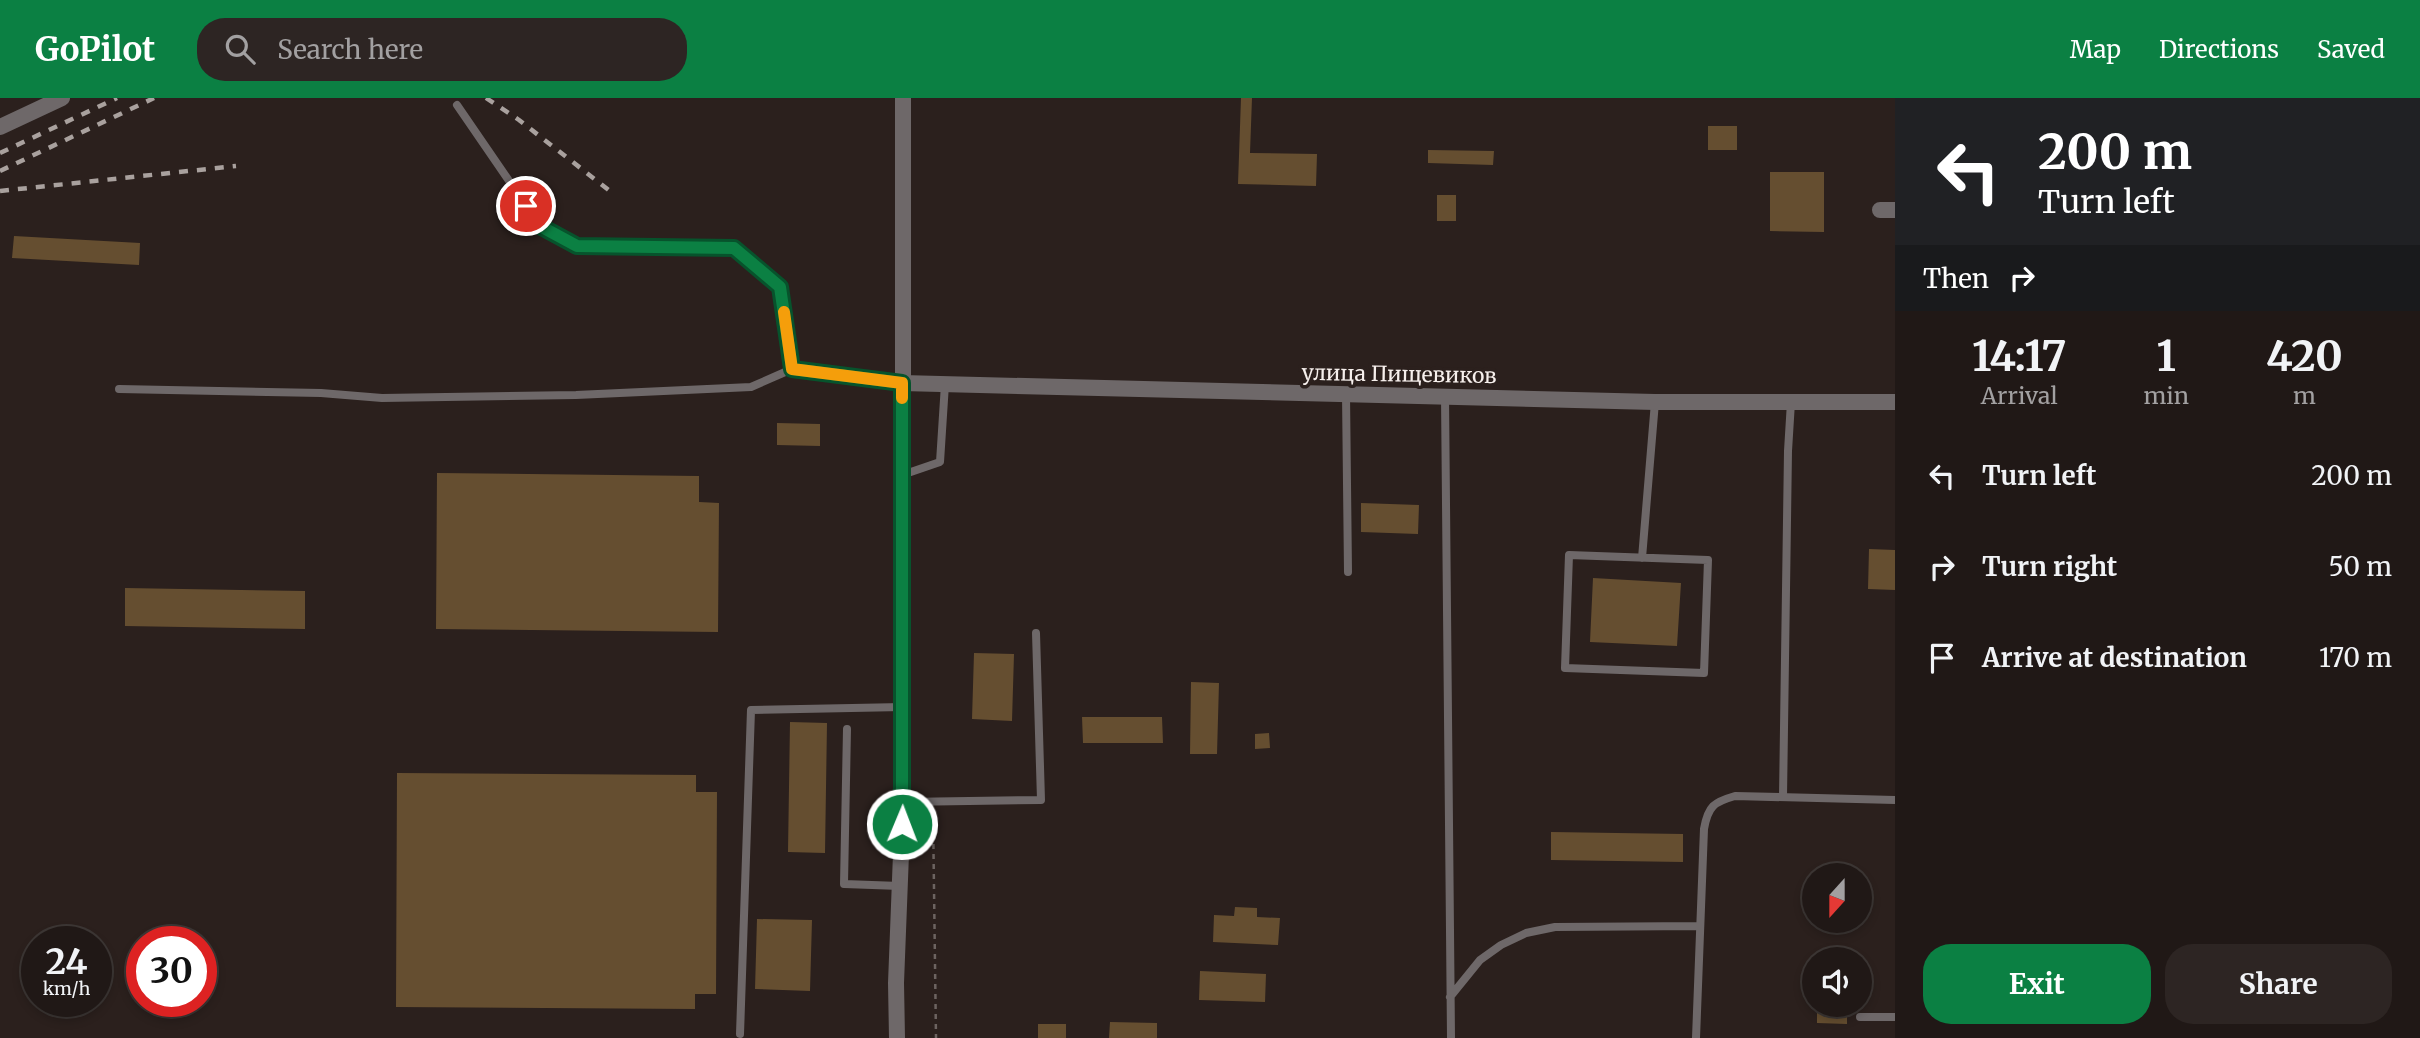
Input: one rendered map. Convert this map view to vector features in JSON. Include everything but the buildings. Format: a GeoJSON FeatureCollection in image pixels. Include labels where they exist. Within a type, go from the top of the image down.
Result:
{"type":"FeatureCollection","features":[{"type":"Feature","properties":{"kind":"street"},"geometry":{"type":"LineString","coordinates":[[0,127],[62,98]]}},
{"type":"Feature","properties":{"kind":"street"},"geometry":{"type":"LineString","coordinates":[[897,1038],[896,983],[903,802],[904,98]]}},
{"type":"Feature","properties":{"kind":"street","name":"улица Пищевиков"},"geometry":{"type":"LineString","coordinates":[[902,383],[1655,402],[1895,402]]}},
{"type":"Feature","properties":{"kind":"lane"},"geometry":{"type":"LineString","coordinates":[[457,105],[540,226],[577,246],[734,248],[780,287],[792,369]]}},
{"type":"Feature","properties":{"kind":"lane"},"geometry":{"type":"LineString","coordinates":[[119,389],[321,393],[382,398],[576,395],[751,387],[792,369],[902,383]]}},
{"type":"Feature","properties":{"kind":"lane"},"geometry":{"type":"LineString","coordinates":[[902,475],[940,461],[945,384]]}},
{"type":"Feature","properties":{"kind":"lane"},"geometry":{"type":"LineString","coordinates":[[1346,394],[1348,572]]}},
{"type":"Feature","properties":{"kind":"lane"},"geometry":{"type":"LineString","coordinates":[[1446,396],[1451,1038]]}},
{"type":"Feature","properties":{"kind":"lane"},"geometry":{"type":"LineString","coordinates":[[1642,558],[1655,402]]}},
{"type":"Feature","properties":{"kind":"lane"},"geometry":{"type":"LineString","coordinates":[[1783,797],[1791,402]]}},
{"type":"Feature","properties":{"kind":"lane"},"geometry":{"type":"LineString","coordinates":[[1569,555],[1642,558],[1708,560],[1704,673],[1565,667],[1569,555]]}},
{"type":"Feature","properties":{"kind":"lane"},"geometry":{"type":"LineString","coordinates":[[903,802],[1041,800],[1036,633]]}},
{"type":"Feature","properties":{"kind":"lane"},"geometry":{"type":"LineString","coordinates":[[740,1034],[751,710],[903,707]]}},
{"type":"Feature","properties":{"kind":"lane"},"geometry":{"type":"LineString","coordinates":[[847,729],[844,884],[900,886]]}},
{"type":"Feature","properties":{"kind":"lane"},"geometry":{"type":"LineString","coordinates":[[1696,1038],[1704,829],[1706,815],[1717,801],[1735,796],[1895,800]]}},
{"type":"Feature","properties":{"kind":"lane"},"geometry":{"type":"LineString","coordinates":[[1450,997],[1480,960],[1501,945],[1526,933],[1555,927],[1700,926]]}},
{"type":"Feature","properties":{"kind":"lane"},"geometry":{"type":"LineString","coordinates":[[1872,1017],[1895,1017]]}},
{"type":"Feature","properties":{"kind":"path"},"geometry":{"type":"LineString","coordinates":[[933,802],[936,1038]]}},
{"type":"Feature","properties":{"kind":"railway"},"geometry":{"type":"LineString","coordinates":[[0,153],[117,98]]}},
{"type":"Feature","properties":{"kind":"railway"},"geometry":{"type":"LineString","coordinates":[[0,171],[154,98]]}},
{"type":"Feature","properties":{"kind":"railway"},"geometry":{"type":"LineString","coordinates":[[486,98],[519,120],[615,195]]}},
{"type":"Feature","properties":{"kind":"railway"},"geometry":{"type":"LineString","coordinates":[[0,191],[236,166]]}},
{"type":"Feature","properties":{"kind":"slow traffic"},"geometry":{"type":"LineString","coordinates":[[784,312],[792,369],[902,383],[902,398]]}},
{"type":"Feature","properties":{"kind":"route"},"geometry":{"type":"LineString","coordinates":[[526,206],[540,226],[577,246],[734,248],[780,287],[792,369],[902,383],[902,824]]}}]}
